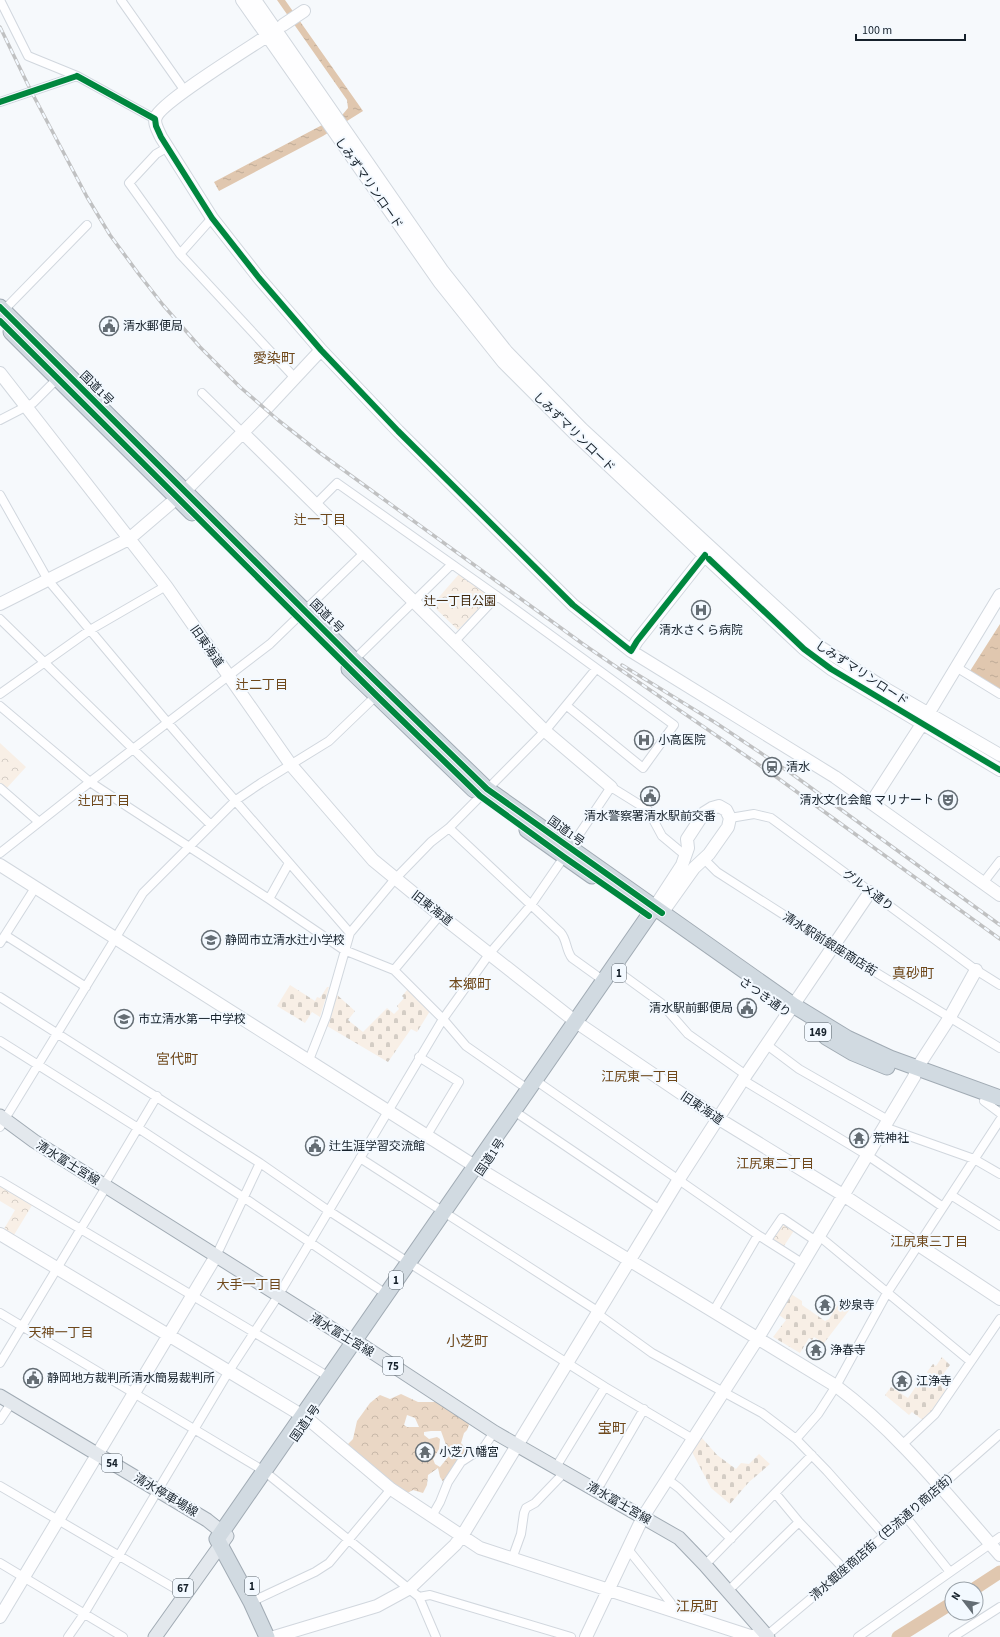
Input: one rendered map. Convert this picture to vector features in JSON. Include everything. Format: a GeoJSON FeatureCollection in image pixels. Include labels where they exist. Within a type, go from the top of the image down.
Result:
{"type":"FeatureCollection","features":[{"type":"Feature","properties":{"kind":"highway","name":"国道1号"},"geometry":{"type":"LineString","coordinates":[[1,313],[181,495],[483,792],[656,914],[535,1085],[222,1537]]}},
{"type":"Feature","properties":{"kind":"highway","name":"国道1号"},"geometry":{"type":"LineString","coordinates":[[301,614],[354,660],[380,691]]}},
{"type":"Feature","properties":{"kind":"highway","name":"さつき通り"},"geometry":{"type":"LineString","coordinates":[[656,914],[790,1010],[916,1072],[993,1097],[1000,1107]]}},
{"type":"Feature","properties":{"kind":"highway","name":"国道1号"},"geometry":{"type":"LineString","coordinates":[[579,1024],[604,981],[616,970]]}},
{"type":"Feature","properties":{"kind":"highway","name":"国道1号"},"geometry":{"type":"LineString","coordinates":[[305,1417],[329,1377],[356,1343],[386,1294],[411,1264]]}},
{"type":"Feature","properties":{"kind":"highway","name":"1"},"geometry":{"type":"LineString","coordinates":[[222,1537],[275,1637]]}},
{"type":"Feature","properties":{"kind":"highway","name":"1"},"geometry":{"type":"LineString","coordinates":[[255,1600],[267,1637]]}},
{"type":"Feature","properties":{"kind":"main road","name":"清水富士宮線"},"geometry":{"type":"LineString","coordinates":[[2,1121],[278,1296],[356,1343],[494,1432],[679,1538],[705,1565],[767,1636]]}},
{"type":"Feature","properties":{"kind":"main road","name":"清水停車場線"},"geometry":{"type":"LineString","coordinates":[[0,1396],[222,1537]]}},
{"type":"Feature","properties":{"kind":"main road","name":"清水停車場線"},"geometry":{"type":"LineString","coordinates":[[4,1406],[96,1457]]}},
{"type":"Feature","properties":{"kind":"main road","name":"67"},"geometry":{"type":"LineString","coordinates":[[148,1637],[222,1537]]}},
{"type":"Feature","properties":{"kind":"main road","name":"67"},"geometry":{"type":"LineString","coordinates":[[156,1637],[222,1537]]}},
{"type":"Feature","properties":{"kind":"street"},"geometry":{"type":"LineString","coordinates":[[0,0],[28,56],[76,76],[155,119]]}},
{"type":"Feature","properties":{"kind":"street"},"geometry":{"type":"LineString","coordinates":[[121,0],[185,91]]}},
{"type":"Feature","properties":{"kind":"street","name":"しみずマリンロード"},"geometry":{"type":"LineString","coordinates":[[242,0],[275,30]]}},
{"type":"Feature","properties":{"kind":"street","name":"しみずマリンロード"},"geometry":{"type":"LineString","coordinates":[[255,0],[328,115],[440,283],[503,362],[576,435],[809,653],[831,669],[925,719],[964,734],[1000,755]]}},
{"type":"Feature","properties":{"kind":"street"},"geometry":{"type":"LineString","coordinates":[[304,11],[185,91],[159,111],[155,119],[156,126],[161,137],[212,218],[259,278],[321,350],[398,431],[573,605],[631,651],[814,764],[1000,895]]}},
{"type":"Feature","properties":{"kind":"street"},"geometry":{"type":"LineString","coordinates":[[0,102],[76,76]]}},
{"type":"Feature","properties":{"kind":"street","name":"しみずマリンロード"},"geometry":{"type":"LineString","coordinates":[[339,131],[442,270],[507,352],[582,429],[817,645],[973,754],[1000,770]]}},
{"type":"Feature","properties":{"kind":"street"},"geometry":{"type":"LineString","coordinates":[[168,147],[156,154],[129,183],[180,254],[295,378]]}},
{"type":"Feature","properties":{"kind":"street"},"geometry":{"type":"LineString","coordinates":[[180,254],[212,218]]}},
{"type":"Feature","properties":{"kind":"street"},"geometry":{"type":"LineString","coordinates":[[1,313],[87,225]]}},
{"type":"Feature","properties":{"kind":"street"},"geometry":{"type":"LineString","coordinates":[[0,604],[129,539],[181,495],[243,433],[321,350]]}},
{"type":"Feature","properties":{"kind":"street","name":"旧東海道"},"geometry":{"type":"LineString","coordinates":[[0,374],[166,586],[292,765],[363,849],[395,879],[579,1024],[719,1119],[843,1195],[1000,1299]]}},
{"type":"Feature","properties":{"kind":"street"},"geometry":{"type":"LineString","coordinates":[[0,420],[33,403],[61,375]]}},
{"type":"Feature","properties":{"kind":"street"},"geometry":{"type":"LineString","coordinates":[[202,393],[545,731],[611,787],[648,810],[662,836],[686,856]]}},
{"type":"Feature","properties":{"kind":"street"},"geometry":{"type":"LineString","coordinates":[[316,504],[337,484],[497,596],[674,725],[643,768],[567,706]]}},
{"type":"Feature","properties":{"kind":"street"},"geometry":{"type":"LineString","coordinates":[[0,495],[48,580],[168,723],[350,933]]}},
{"type":"Feature","properties":{"kind":"street"},"geometry":{"type":"LineString","coordinates":[[0,852],[270,644],[365,552]]}},
{"type":"Feature","properties":{"kind":"street"},"geometry":{"type":"LineString","coordinates":[[631,651],[637,641],[705,555]]}},
{"type":"Feature","properties":{"kind":"street"},"geometry":{"type":"LineString","coordinates":[[354,660],[415,602],[451,564]]}},
{"type":"Feature","properties":{"kind":"street"},"geometry":{"type":"LineString","coordinates":[[0,694],[90,630],[166,586]]}},
{"type":"Feature","properties":{"kind":"street"},"geometry":{"type":"LineString","coordinates":[[871,803],[925,719],[1000,595]]}},
{"type":"Feature","properties":{"kind":"street"},"geometry":{"type":"LineString","coordinates":[[454,642],[497,596]]}},
{"type":"Feature","properties":{"kind":"street"},"geometry":{"type":"LineString","coordinates":[[0,619],[211,825]]}},
{"type":"Feature","properties":{"kind":"street"},"geometry":{"type":"LineString","coordinates":[[956,667],[1000,694]]}},
{"type":"Feature","properties":{"kind":"street"},"geometry":{"type":"LineString","coordinates":[[309,1060],[326,1017],[350,933],[395,879],[431,842],[449,828],[545,731],[596,669]]}},
{"type":"Feature","properties":{"kind":"street"},"geometry":{"type":"LineString","coordinates":[[2,1121],[144,894],[236,800],[329,741],[380,691]]}},
{"type":"Feature","properties":{"kind":"street"},"geometry":{"type":"LineString","coordinates":[[0,706],[90,782],[344,950],[394,970],[443,1019],[466,1046],[535,1085],[679,1179],[758,1235],[802,1263]]}},
{"type":"Feature","properties":{"kind":"street"},"geometry":{"type":"LineString","coordinates":[[964,734],[1000,748]]}},
{"type":"Feature","properties":{"kind":"street"},"geometry":{"type":"LineString","coordinates":[[973,754],[1000,777]]}},
{"type":"Feature","properties":{"kind":"street"},"geometry":{"type":"LineString","coordinates":[[68,1637],[84,1614],[229,1371],[278,1296],[443,1019],[490,953],[531,905],[611,787]]}},
{"type":"Feature","properties":{"kind":"street"},"geometry":{"type":"LineString","coordinates":[[0,788],[39,822]]}},
{"type":"Feature","properties":{"kind":"street"},"geometry":{"type":"LineString","coordinates":[[719,806],[726,810],[730,818],[728,827],[704,859],[694,868],[656,914],[686,856],[687,839],[708,810],[719,806]]}},
{"type":"Feature","properties":{"kind":"street","name":"グルメ通り"},"geometry":{"type":"LineString","coordinates":[[730,818],[754,814],[771,818],[976,970],[1000,985]]}},
{"type":"Feature","properties":{"kind":"street"},"geometry":{"type":"LineString","coordinates":[[449,828],[564,937],[569,954],[572,958],[604,981]]}},
{"type":"Feature","properties":{"kind":"street","name":"清水駅前銀座商店街"},"geometry":{"type":"LineString","coordinates":[[704,859],[717,872],[834,947],[1000,1048]]}},
{"type":"Feature","properties":{"kind":"street"},"geometry":{"type":"LineString","coordinates":[[983,883],[1000,860]]}},
{"type":"Feature","properties":{"kind":"street"},"geometry":{"type":"LineString","coordinates":[[269,899],[290,863]]}},
{"type":"Feature","properties":{"kind":"street"},"geometry":{"type":"LineString","coordinates":[[0,865],[478,1168],[836,1386],[856,1401],[902,1445],[996,1546],[950,1572],[858,1637]]}},
{"type":"Feature","properties":{"kind":"street"},"geometry":{"type":"LineString","coordinates":[[0,943],[35,888]]}},
{"type":"Feature","properties":{"kind":"street"},"geometry":{"type":"LineString","coordinates":[[275,1637],[377,1606],[392,1599],[410,1588],[456,1545],[518,1446],[679,1179],[745,1077],[870,892]]}},
{"type":"Feature","properties":{"kind":"street"},"geometry":{"type":"LineString","coordinates":[[394,970],[440,915]]}},
{"type":"Feature","properties":{"kind":"street"},"geometry":{"type":"LineString","coordinates":[[5,935],[86,987]]}},
{"type":"Feature","properties":{"kind":"street"},"geometry":{"type":"LineString","coordinates":[[616,970],[661,1003],[688,1034],[745,1077],[867,1155],[943,1207]]}},
{"type":"Feature","properties":{"kind":"street"},"geometry":{"type":"LineString","coordinates":[[586,1637],[643,1516],[758,1338],[950,1017],[976,970]]}},
{"type":"Feature","properties":{"kind":"street"},"geometry":{"type":"LineString","coordinates":[[0,996],[260,1163],[329,1211],[411,1264],[605,1387],[693,1439]]}},
{"type":"Feature","properties":{"kind":"street"},"geometry":{"type":"LineString","coordinates":[[0,1041],[244,1197],[309,1243],[386,1294]]}},
{"type":"Feature","properties":{"kind":"street"},"geometry":{"type":"LineString","coordinates":[[767,1045],[799,1069],[886,1124],[974,1160],[1000,1174]]}},
{"type":"Feature","properties":{"kind":"street"},"geometry":{"type":"LineString","coordinates":[[419,1057],[459,1082],[427,1135]]}},
{"type":"Feature","properties":{"kind":"street"},"geometry":{"type":"LineString","coordinates":[[0,1363],[157,1096]]}},
{"type":"Feature","properties":{"kind":"street"},"geometry":{"type":"LineString","coordinates":[[993,1097],[1000,1113]]}},
{"type":"Feature","properties":{"kind":"street"},"geometry":{"type":"LineString","coordinates":[[517,1113],[660,1210]]}},
{"type":"Feature","properties":{"kind":"street"},"geometry":{"type":"LineString","coordinates":[[796,1439],[818,1414],[836,1386],[887,1292],[1000,1120]]}},
{"type":"Feature","properties":{"kind":"street"},"geometry":{"type":"LineString","coordinates":[[360,1158],[447,1213],[598,1313],[652,1353],[762,1413],[796,1439],[884,1535]]}},
{"type":"Feature","properties":{"kind":"street"},"geometry":{"type":"LineString","coordinates":[[0,1617],[216,1256],[260,1163]]}},
{"type":"Feature","properties":{"kind":"street"},"geometry":{"type":"LineString","coordinates":[[0,1181],[329,1377]]}},
{"type":"Feature","properties":{"kind":"street"},"geometry":{"type":"LineString","coordinates":[[952,1195],[1000,1226]]}},
{"type":"Feature","properties":{"kind":"street"},"geometry":{"type":"LineString","coordinates":[[767,1240],[782,1218],[818,1238],[887,1292],[970,1361]]}},
{"type":"Feature","properties":{"kind":"street"},"geometry":{"type":"LineString","coordinates":[[0,1234],[305,1417],[391,1489],[480,1548],[750,1636],[767,1636]]}},
{"type":"Feature","properties":{"kind":"street"},"geometry":{"type":"LineString","coordinates":[[713,1312],[758,1235]]}},
{"type":"Feature","properties":{"kind":"street"},"geometry":{"type":"LineString","coordinates":[[0,1313],[266,1473],[410,1588],[419,1597],[436,1637]]}},
{"type":"Feature","properties":{"kind":"street"},"geometry":{"type":"LineString","coordinates":[[902,1445],[935,1414],[1000,1319]]}},
{"type":"Feature","properties":{"kind":"street"},"geometry":{"type":"LineString","coordinates":[[512,1559],[521,1534],[526,1508],[535,1503],[560,1477],[560,1469],[605,1387]]}},
{"type":"Feature","properties":{"kind":"street"},"geometry":{"type":"LineString","coordinates":[[0,1420],[4,1406]]}},
{"type":"Feature","properties":{"kind":"street"},"geometry":{"type":"LineString","coordinates":[[597,1490],[644,1409]]}},
{"type":"Feature","properties":{"kind":"street"},"geometry":{"type":"LineString","coordinates":[[432,1516],[440,1502],[448,1482],[461,1462],[484,1447],[494,1432]]}},
{"type":"Feature","properties":{"kind":"street","name":"清水銀座商店街（巴流通り商店街）"},"geometry":{"type":"LineString","coordinates":[[767,1636],[845,1570],[1000,1434]]}},
{"type":"Feature","properties":{"kind":"street"},"geometry":{"type":"LineString","coordinates":[[705,1565],[812,1455]]}},
{"type":"Feature","properties":{"kind":"street"},"geometry":{"type":"LineString","coordinates":[[667,1479],[679,1488],[731,1539]]}},
{"type":"Feature","properties":{"kind":"street"},"geometry":{"type":"LineString","coordinates":[[0,1486],[181,1592]]}},
{"type":"Feature","properties":{"kind":"street"},"geometry":{"type":"LineString","coordinates":[[255,1600],[315,1572],[329,1563],[391,1489]]}},
{"type":"Feature","properties":{"kind":"street"},"geometry":{"type":"LineString","coordinates":[[774,1493],[799,1522],[845,1570]]}},
{"type":"Feature","properties":{"kind":"street"},"geometry":{"type":"LineString","coordinates":[[906,1517],[950,1572]]}},
{"type":"Feature","properties":{"kind":"street"},"geometry":{"type":"LineString","coordinates":[[728,1591],[799,1522]]}},
{"type":"Feature","properties":{"kind":"street"},"geometry":{"type":"LineString","coordinates":[[627,1548],[671,1603],[673,1611]]}},
{"type":"Feature","properties":{"kind":"street"},"geometry":{"type":"LineString","coordinates":[[0,1563],[123,1637]]}},
{"type":"Feature","properties":{"kind":"street"},"geometry":{"type":"LineString","coordinates":[[419,1597],[430,1595],[571,1637]]}},
{"type":"Feature","properties":{"kind":"street"},"geometry":{"type":"LineString","coordinates":[[952,1637],[1000,1607]]}},
{"type":"Feature","properties":{"kind":"green space","name":"辻一丁目公園"},"geometry":{"type":"Polygon","coordinates":[[[460,573],[490,594],[489,598],[458,630],[432,605],[460,573]]]}},
{"type":"Feature","properties":{"kind":"green space"},"geometry":{"type":"Polygon","coordinates":[[[0,743],[26,767],[5,790],[0,785],[0,743]]]}},
{"type":"Feature","properties":{"kind":"green space"},"geometry":{"type":"Polygon","coordinates":[[[290,985],[315,1001],[317,997],[320,998],[327,987],[329,987],[320,1017],[312,1012],[305,1023],[277,1006],[290,985]]]}},
{"type":"Feature","properties":{"kind":"green space"},"geometry":{"type":"Polygon","coordinates":[[[408,989],[430,1011],[417,1032],[411,1029],[388,1062],[327,1026],[336,994],[355,1011],[348,1020],[363,1032],[387,1008],[394,1014],[399,1009],[397,1006],[404,998],[402,996],[408,989]]]}},
{"type":"Feature","properties":{"kind":"green space"},"geometry":{"type":"Polygon","coordinates":[[[0,1183],[34,1202],[14,1235],[4,1229],[15,1210],[0,1201],[0,1183]]]}},
{"type":"Feature","properties":{"kind":"green space"},"geometry":{"type":"Polygon","coordinates":[[[782,1221],[795,1229],[784,1246],[771,1238],[782,1221]]]}},
{"type":"Feature","properties":{"kind":"green space"},"geometry":{"type":"Polygon","coordinates":[[[791,1294],[802,1301],[802,1305],[825,1321],[829,1319],[843,1297],[854,1304],[824,1343],[814,1337],[812,1340],[809,1338],[800,1353],[773,1337],[786,1320],[779,1315],[791,1294]]]}},
{"type":"Feature","properties":{"kind":"green space"},"geometry":{"type":"Polygon","coordinates":[[[942,1357],[950,1365],[944,1373],[948,1377],[941,1387],[947,1391],[924,1421],[912,1412],[909,1415],[885,1395],[891,1387],[908,1398],[921,1379],[923,1381],[929,1375],[927,1372],[933,1364],[936,1366],[942,1357]]]}},
{"type":"Feature","properties":{"kind":"green space"},"geometry":{"type":"Polygon","coordinates":[[[401,1394],[418,1402],[439,1402],[467,1421],[469,1425],[464,1433],[461,1443],[470,1454],[444,1483],[440,1477],[438,1468],[428,1475],[427,1485],[423,1493],[413,1490],[402,1496],[345,1449],[353,1439],[357,1421],[370,1403],[380,1395],[390,1399],[401,1394]],[[407,1415],[404,1425],[407,1427],[419,1427],[415,1418],[407,1415]],[[441,1431],[424,1432],[424,1435],[429,1439],[437,1437],[440,1439],[439,1449],[433,1459],[435,1464],[440,1467],[449,1456],[445,1450],[446,1445],[441,1431]]]}},
{"type":"Feature","properties":{"kind":"green space"},"geometry":{"type":"Polygon","coordinates":[[[701,1437],[717,1455],[736,1469],[741,1463],[749,1464],[759,1454],[770,1464],[749,1482],[730,1504],[711,1488],[692,1452],[701,1437]]]}},
{"type":"Feature","properties":{"kind":"water"},"geometry":{"type":"Polygon","coordinates":[[[277,0],[285,0],[363,111],[323,136],[219,191],[214,182],[343,114],[348,108],[347,100],[277,0]]]}},
{"type":"Feature","properties":{"kind":"water"},"geometry":{"type":"Polygon","coordinates":[[[1000,624],[1000,690],[970,671],[1000,624]]]}},
{"type":"Feature","properties":{"kind":"waterway"},"geometry":{"type":"LineString","coordinates":[[984,1582],[1000,1572]]}},
{"type":"Feature","properties":{"kind":"waterway"},"geometry":{"type":"LineString","coordinates":[[898,1637],[944,1608]]}},
{"type":"Feature","properties":{"kind":"railway"},"geometry":{"type":"LineString","coordinates":[[0,27],[31,91],[87,197],[110,235],[163,305],[200,347],[240,387],[278,420],[320,453],[583,644],[768,771],[1000,939]]}},
{"type":"Feature","properties":{"kind":"railway"},"geometry":{"type":"LineString","coordinates":[[622,665],[716,723],[792,774],[1000,925]]}},
{"type":"Feature","properties":{"kind":"cycle path"},"geometry":{"type":"LineString","coordinates":[[77,76],[155,119],[156,126],[161,137],[212,218],[259,278],[321,350],[398,431],[573,605],[631,651],[637,641],[705,555]]}},
{"type":"Feature","properties":{"kind":"cycle path"},"geometry":{"type":"LineString","coordinates":[[0,102],[77,76]]}},
{"type":"Feature","properties":{"kind":"cycle path"},"geometry":{"type":"LineString","coordinates":[[0,307],[354,660],[487,789],[662,913]]}},
{"type":"Feature","properties":{"kind":"cycle path"},"geometry":{"type":"LineString","coordinates":[[0,321],[377,696],[480,796],[649,916]]}},
{"type":"Feature","properties":{"kind":"cycle path"},"geometry":{"type":"LineString","coordinates":[[709,559],[804,649],[831,669],[1000,770]]}},
{"type":"Feature","properties":{"kind":"place","name":"清水郵便局"},"geometry":{"type":"Point","coordinates":[109,326]}},
{"type":"Feature","properties":{"kind":"place","name":"清水さくら病院"},"geometry":{"type":"Point","coordinates":[701,610]}},
{"type":"Feature","properties":{"kind":"place","name":"小高医院"},"geometry":{"type":"Point","coordinates":[644,740]}},
{"type":"Feature","properties":{"kind":"place","name":"清水"},"geometry":{"type":"Point","coordinates":[772,767]}},
{"type":"Feature","properties":{"kind":"place","name":"清水警察署清水駅前交番"},"geometry":{"type":"Point","coordinates":[650,796]}},
{"type":"Feature","properties":{"kind":"place","name":"清水文化会館 マリナート"},"geometry":{"type":"Point","coordinates":[948,800]}},
{"type":"Feature","properties":{"kind":"place","name":"静岡市立清水辻小学校"},"geometry":{"type":"Point","coordinates":[211,940]}},
{"type":"Feature","properties":{"kind":"place","name":"清水駅前郵便局"},"geometry":{"type":"Point","coordinates":[747,1008]}},
{"type":"Feature","properties":{"kind":"place","name":"市立清水第一中学校"},"geometry":{"type":"Point","coordinates":[124,1019]}},
{"type":"Feature","properties":{"kind":"place","name":"荒神社"},"geometry":{"type":"Point","coordinates":[859,1138]}},
{"type":"Feature","properties":{"kind":"place","name":"辻生涯学習交流館"},"geometry":{"type":"Point","coordinates":[315,1146]}},
{"type":"Feature","properties":{"kind":"place","name":"妙泉寺"},"geometry":{"type":"Point","coordinates":[825,1305]}},
{"type":"Feature","properties":{"kind":"place","name":"浄春寺"},"geometry":{"type":"Point","coordinates":[816,1350]}},
{"type":"Feature","properties":{"kind":"place","name":"静岡地方裁判所清水簡易裁判所"},"geometry":{"type":"Point","coordinates":[33,1378]}},
{"type":"Feature","properties":{"kind":"place","name":"江浄寺"},"geometry":{"type":"Point","coordinates":[902,1381]}},
{"type":"Feature","properties":{"kind":"place","name":"小芝八幡宮"},"geometry":{"type":"Point","coordinates":[425,1452]}},
{"type":"Feature","properties":{"kind":"district","name":"愛染町"},"geometry":{"type":"Point","coordinates":[274,358]}},
{"type":"Feature","properties":{"kind":"district","name":"辻一丁目"},"geometry":{"type":"Point","coordinates":[320,519]}},
{"type":"Feature","properties":{"kind":"district","name":"辻二丁目"},"geometry":{"type":"Point","coordinates":[262,684]}},
{"type":"Feature","properties":{"kind":"district","name":"辻四丁目"},"geometry":{"type":"Point","coordinates":[104,800]}},
{"type":"Feature","properties":{"kind":"district","name":"真砂町"},"geometry":{"type":"Point","coordinates":[913,973]}},
{"type":"Feature","properties":{"kind":"district","name":"本郷町"},"geometry":{"type":"Point","coordinates":[470,984]}},
{"type":"Feature","properties":{"kind":"district","name":"宮代町"},"geometry":{"type":"Point","coordinates":[177,1059]}},
{"type":"Feature","properties":{"kind":"district","name":"江尻東一丁目"},"geometry":{"type":"Point","coordinates":[640,1076]}},
{"type":"Feature","properties":{"kind":"district","name":"江尻東二丁目"},"geometry":{"type":"Point","coordinates":[775,1163]}},
{"type":"Feature","properties":{"kind":"district","name":"江尻東三丁目"},"geometry":{"type":"Point","coordinates":[929,1241]}},
{"type":"Feature","properties":{"kind":"district","name":"大手一丁目"},"geometry":{"type":"Point","coordinates":[249,1284]}},
{"type":"Feature","properties":{"kind":"district","name":"天神一丁目"},"geometry":{"type":"Point","coordinates":[61,1332]}},
{"type":"Feature","properties":{"kind":"district","name":"小芝町"},"geometry":{"type":"Point","coordinates":[467,1341]}},
{"type":"Feature","properties":{"kind":"district","name":"宝町"},"geometry":{"type":"Point","coordinates":[612,1428]}},
{"type":"Feature","properties":{"kind":"district","name":"江尻町"},"geometry":{"type":"Point","coordinates":[697,1606]}}]}
